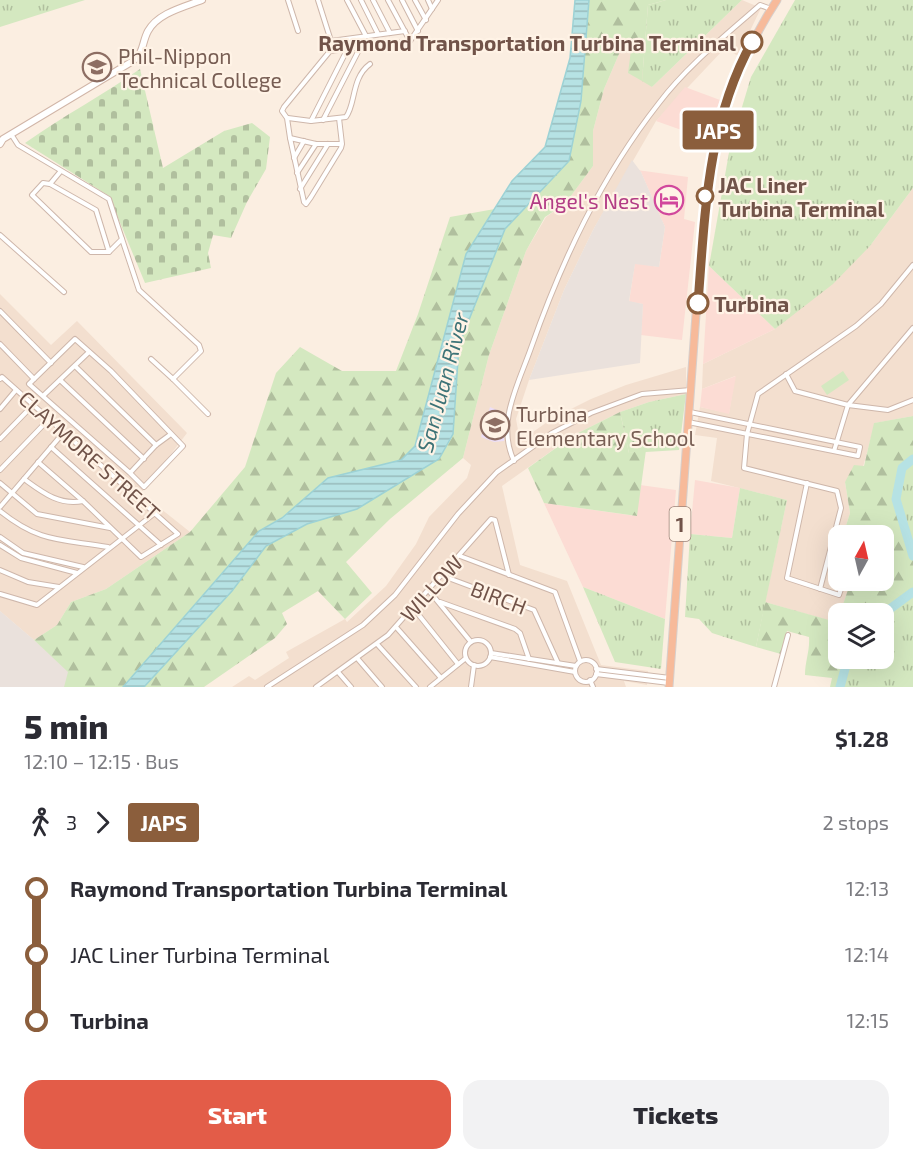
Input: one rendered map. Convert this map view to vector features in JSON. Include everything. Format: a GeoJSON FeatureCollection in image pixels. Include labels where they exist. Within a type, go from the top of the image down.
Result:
{"type":"FeatureCollection","features":[{"type":"Feature","properties":{"kind":"highway","name":"1"},"geometry":{"type":"LineString","coordinates":[[669,683],[703,218],[713,146],[724,108],[745,55],[777,0]]}},
{"type":"Feature","properties":{"kind":"main road"},"geometry":{"type":"LineString","coordinates":[[0,144],[11,134],[133,61],[141,53],[148,31],[156,21],[202,0]]}},
{"type":"Feature","properties":{"kind":"street"},"geometry":{"type":"LineString","coordinates":[[288,0],[298,30]]}},
{"type":"Feature","properties":{"kind":"street"},"geometry":{"type":"LineString","coordinates":[[318,0],[332,41],[405,31]]}},
{"type":"Feature","properties":{"kind":"street"},"geometry":{"type":"LineString","coordinates":[[347,0],[366,36]]}},
{"type":"Feature","properties":{"kind":"street"},"geometry":{"type":"LineString","coordinates":[[361,0],[378,34]]}},
{"type":"Feature","properties":{"kind":"street"},"geometry":{"type":"LineString","coordinates":[[373,0],[390,33]]}},
{"type":"Feature","properties":{"kind":"street"},"geometry":{"type":"LineString","coordinates":[[388,0],[410,41]]}},
{"type":"Feature","properties":{"kind":"street"},"geometry":{"type":"LineString","coordinates":[[402,0],[418,31]]}},
{"type":"Feature","properties":{"kind":"street"},"geometry":{"type":"LineString","coordinates":[[415,0],[426,20]]}},
{"type":"Feature","properties":{"kind":"street"},"geometry":{"type":"LineString","coordinates":[[428,0],[433,9]]}},
{"type":"Feature","properties":{"kind":"street"},"geometry":{"type":"LineString","coordinates":[[339,118],[342,144],[306,204],[300,190],[287,118],[283,115],[284,106],[330,51],[410,41],[438,0]]}},
{"type":"Feature","properties":{"kind":"street"},"geometry":{"type":"LineString","coordinates":[[514,461],[507,445],[506,428],[511,402],[556,280],[589,210],[660,102],[694,64],[760,5],[771,9]]}},
{"type":"Feature","properties":{"kind":"street"},"geometry":{"type":"LineString","coordinates":[[323,120],[360,47]]}},
{"type":"Feature","properties":{"kind":"street"},"geometry":{"type":"LineString","coordinates":[[311,121],[347,49]]}},
{"type":"Feature","properties":{"kind":"street"},"geometry":{"type":"LineString","coordinates":[[287,118],[311,121],[339,118],[348,114],[351,95],[364,68],[370,64]]}},
{"type":"Feature","properties":{"kind":"street"},"geometry":{"type":"LineString","coordinates":[[11,134],[18,145],[109,199],[139,291],[199,345],[201,351],[173,379]]}},
{"type":"Feature","properties":{"kind":"street"},"geometry":{"type":"LineString","coordinates":[[290,138],[316,144],[342,144]]}},
{"type":"Feature","properties":{"kind":"street"},"geometry":{"type":"LineString","coordinates":[[294,158],[304,141]]}},
{"type":"Feature","properties":{"kind":"street"},"geometry":{"type":"LineString","coordinates":[[297,173],[316,144]]}},
{"type":"Feature","properties":{"kind":"street"},"geometry":{"type":"LineString","coordinates":[[300,190],[328,144]]}},
{"type":"Feature","properties":{"kind":"street"},"geometry":{"type":"LineString","coordinates":[[50,184],[60,172]]}},
{"type":"Feature","properties":{"kind":"street"},"geometry":{"type":"LineString","coordinates":[[109,252],[96,210],[50,184],[43,183],[32,195],[91,252],[109,252],[122,239]]}},
{"type":"Feature","properties":{"kind":"street"},"geometry":{"type":"LineString","coordinates":[[0,235],[64,292]]}},
{"type":"Feature","properties":{"kind":"street"},"geometry":{"type":"LineString","coordinates":[[820,589],[841,508],[837,491],[744,468],[747,434],[758,394],[856,326],[881,304],[913,266]]}},
{"type":"Feature","properties":{"kind":"street"},"geometry":{"type":"LineString","coordinates":[[0,311],[51,363]]}},
{"type":"Feature","properties":{"kind":"street"},"geometry":{"type":"LineString","coordinates":[[834,452],[848,405],[913,328]]}},
{"type":"Feature","properties":{"kind":"street"},"geometry":{"type":"LineString","coordinates":[[75,339],[89,352],[183,446],[144,487],[44,395],[29,384],[75,339]]}},
{"type":"Feature","properties":{"kind":"street"},"geometry":{"type":"LineString","coordinates":[[0,344],[34,379]]}},
{"type":"Feature","properties":{"kind":"street"},"geometry":{"type":"LineString","coordinates":[[44,395],[89,352]]}},
{"type":"Feature","properties":{"kind":"street"},"geometry":{"type":"LineString","coordinates":[[151,359],[208,414]]}},
{"type":"Feature","properties":{"kind":"street"},"geometry":{"type":"LineString","coordinates":[[75,366],[156,445]]}},
{"type":"Feature","properties":{"kind":"street"},"geometry":{"type":"LineString","coordinates":[[786,375],[795,391],[848,405],[888,410],[913,399]]}},
{"type":"Feature","properties":{"kind":"street","name":"CLAYMORE STREET"},"geometry":{"type":"LineString","coordinates":[[1,378],[178,534],[161,545]]}},
{"type":"Feature","properties":{"kind":"street"},"geometry":{"type":"LineString","coordinates":[[60,380],[144,459]]}},
{"type":"Feature","properties":{"kind":"street"},"geometry":{"type":"LineString","coordinates":[[0,409],[16,390]]}},
{"type":"Feature","properties":{"kind":"street"},"geometry":{"type":"LineString","coordinates":[[267,687],[363,625],[395,595],[458,514],[497,472],[552,433],[591,413],[642,394],[691,390]]}},
{"type":"Feature","properties":{"kind":"street"},"geometry":{"type":"LineString","coordinates":[[0,440],[33,405]]}},
{"type":"Feature","properties":{"kind":"street"},"geometry":{"type":"LineString","coordinates":[[688,422],[858,456],[860,447],[689,412]]}},
{"type":"Feature","properties":{"kind":"street"},"geometry":{"type":"LineString","coordinates":[[0,470],[49,419]]}},
{"type":"Feature","properties":{"kind":"street"},"geometry":{"type":"LineString","coordinates":[[64,432],[0,509],[20,527],[36,535],[109,548]]}},
{"type":"Feature","properties":{"kind":"street"},"geometry":{"type":"LineString","coordinates":[[130,473],[156,445],[171,434]]}},
{"type":"Feature","properties":{"kind":"street"},"geometry":{"type":"LineString","coordinates":[[38,462],[84,501],[141,557],[161,545],[51,447]]}},
{"type":"Feature","properties":{"kind":"street"},"geometry":{"type":"LineString","coordinates":[[24,479],[46,496],[73,503],[84,501]]}},
{"type":"Feature","properties":{"kind":"street"},"geometry":{"type":"LineString","coordinates":[[0,483],[38,514],[111,528]]}},
{"type":"Feature","properties":{"kind":"street"},"geometry":{"type":"LineString","coordinates":[[807,483],[787,578],[839,595],[840,591]]}},
{"type":"Feature","properties":{"kind":"street"},"geometry":{"type":"LineString","coordinates":[[0,594],[37,605],[155,513]]}},
{"type":"Feature","properties":{"kind":"street","name":"WILLOW"},"geometry":{"type":"LineString","coordinates":[[316,687],[377,644],[396,627],[491,519],[495,520],[509,574]]}},
{"type":"Feature","properties":{"kind":"street"},"geometry":{"type":"LineString","coordinates":[[0,537],[23,553],[84,567]]}},
{"type":"Feature","properties":{"kind":"street"},"geometry":{"type":"LineString","coordinates":[[0,545],[21,558],[77,573]]}},
{"type":"Feature","properties":{"kind":"street"},"geometry":{"type":"LineString","coordinates":[[460,556],[555,592],[580,662]]}},
{"type":"Feature","properties":{"kind":"street"},"geometry":{"type":"LineString","coordinates":[[0,570],[28,582],[59,588]]}},
{"type":"Feature","properties":{"kind":"street","name":"BIRCH"},"geometry":{"type":"LineString","coordinates":[[443,576],[534,610],[558,663]]}},
{"type":"Feature","properties":{"kind":"street"},"geometry":{"type":"LineString","coordinates":[[429,591],[471,642]]}},
{"type":"Feature","properties":{"kind":"street"},"geometry":{"type":"LineString","coordinates":[[440,602],[515,629],[520,633],[530,659]]}},
{"type":"Feature","properties":{"kind":"street"},"geometry":{"type":"LineString","coordinates":[[414,609],[458,664]]}},
{"type":"Feature","properties":{"kind":"street"},"geometry":{"type":"LineString","coordinates":[[396,627],[441,678]]}},
{"type":"Feature","properties":{"kind":"street"},"geometry":{"type":"LineString","coordinates":[[774,687],[788,635]]}},
{"type":"Feature","properties":{"kind":"street"},"geometry":{"type":"LineString","coordinates":[[474,665],[466,658],[465,650],[471,642],[479,640],[486,643],[490,655]]}},
{"type":"Feature","properties":{"kind":"street"},"geometry":{"type":"LineString","coordinates":[[377,644],[416,687]]}},
{"type":"Feature","properties":{"kind":"street"},"geometry":{"type":"LineString","coordinates":[[490,655],[575,669]]}},
{"type":"Feature","properties":{"kind":"street"},"geometry":{"type":"LineString","coordinates":[[490,655],[558,663],[575,669],[580,680],[590,680]]}},
{"type":"Feature","properties":{"kind":"street"},"geometry":{"type":"LineString","coordinates":[[474,665],[485,663],[490,655]]}},
{"type":"Feature","properties":{"kind":"street"},"geometry":{"type":"LineString","coordinates":[[357,658],[382,687]]}},
{"type":"Feature","properties":{"kind":"street"},"geometry":{"type":"LineString","coordinates":[[430,687],[466,658]]}},
{"type":"Feature","properties":{"kind":"street"},"geometry":{"type":"LineString","coordinates":[[575,669],[580,662],[590,661],[596,671],[669,683]]}},
{"type":"Feature","properties":{"kind":"street"},"geometry":{"type":"LineString","coordinates":[[471,687],[474,665]]}},
{"type":"Feature","properties":{"kind":"street"},"geometry":{"type":"LineString","coordinates":[[590,680],[596,671]]}},
{"type":"Feature","properties":{"kind":"street"},"geometry":{"type":"LineString","coordinates":[[338,672],[351,687]]}},
{"type":"Feature","properties":{"kind":"street"},"geometry":{"type":"LineString","coordinates":[[590,680],[593,687]]}},
{"type":"Feature","properties":{"kind":"shaded area"},"geometry":{"type":"Polygon","coordinates":[[[742,0],[761,8],[738,56],[725,48],[656,121],[593,230],[564,290],[529,380],[516,419],[520,441],[553,418],[591,399],[626,385],[686,367],[686,394],[649,402],[620,412],[574,435],[502,486],[520,565],[567,581],[601,665],[648,671],[647,685],[624,681],[626,687],[232,687],[249,676],[255,680],[289,658],[286,652],[345,619],[347,622],[386,586],[416,544],[429,517],[467,478],[471,465],[463,458],[489,355],[526,251],[546,217],[565,204],[593,166],[593,131],[604,89],[622,47],[631,50],[652,87],[742,0]]]}},
{"type":"Feature","properties":{"kind":"shaded area"},"geometry":{"type":"Polygon","coordinates":[[[685,87],[720,100],[707,139],[656,121],[685,87]]]}},
{"type":"Feature","properties":{"kind":"shaded area"},"geometry":{"type":"Polygon","coordinates":[[[632,160],[641,172],[665,227],[659,267],[635,264],[629,301],[643,304],[640,363],[529,380],[564,290],[593,230],[632,160]]]}},
{"type":"Feature","properties":{"kind":"shaded area"},"geometry":{"type":"Polygon","coordinates":[[[637,170],[688,177],[684,219],[695,222],[682,340],[641,335],[643,304],[629,302],[635,263],[659,267],[665,227],[641,172],[637,170]]]}},
{"type":"Feature","properties":{"kind":"shaded area"},"geometry":{"type":"Polygon","coordinates":[[[913,188],[913,416],[875,423],[863,467],[845,482],[850,513],[846,525],[828,525],[828,591],[848,591],[844,603],[828,603],[828,620],[765,602],[787,500],[711,481],[717,438],[695,435],[700,407],[729,413],[735,376],[702,389],[703,364],[775,329],[870,246],[913,188]]]}},
{"type":"Feature","properties":{"kind":"shaded area"},"geometry":{"type":"Polygon","coordinates":[[[709,266],[775,329],[703,364],[709,266]]]}},
{"type":"Feature","properties":{"kind":"shaded area"},"geometry":{"type":"Polygon","coordinates":[[[0,294],[51,345],[77,321],[187,433],[141,493],[190,532],[106,589],[71,602],[57,625],[34,640],[0,611],[0,294]]]}},
{"type":"Feature","properties":{"kind":"shaded area"},"geometry":{"type":"Polygon","coordinates":[[[736,376],[729,414],[700,407],[702,389],[736,376]]]}},
{"type":"Feature","properties":{"kind":"shaded area","name":"Turbina Elementary School"},"geometry":{"type":"Polygon","coordinates":[[[490,407],[506,414],[504,441],[494,442],[481,437],[490,407]]]}},
{"type":"Feature","properties":{"kind":"shaded area"},"geometry":{"type":"Polygon","coordinates":[[[695,480],[740,488],[732,538],[690,534],[695,480]]]}},
{"type":"Feature","properties":{"kind":"shaded area"},"geometry":{"type":"Polygon","coordinates":[[[640,485],[676,490],[665,619],[583,587],[544,503],[636,516],[640,485]]]}},
{"type":"Feature","properties":{"kind":"shaded area"},"geometry":{"type":"Polygon","coordinates":[[[0,611],[34,640],[86,687],[0,687],[0,611]]]}},
{"type":"Feature","properties":{"kind":"green space"},"geometry":{"type":"Polygon","coordinates":[[[0,0],[85,0],[0,27],[0,0]]]}},
{"type":"Feature","properties":{"kind":"green space"},"geometry":{"type":"Polygon","coordinates":[[[589,0],[666,0],[648,5],[642,81],[628,73],[631,50],[622,47],[604,89],[593,131],[593,166],[565,204],[545,217],[526,251],[489,355],[463,458],[390,519],[346,562],[372,593],[345,619],[318,591],[282,613],[287,624],[275,638],[204,687],[64,687],[68,672],[34,640],[57,625],[71,602],[106,589],[190,532],[245,467],[276,373],[300,347],[342,371],[396,371],[418,314],[450,217],[528,203],[581,101],[589,0]]]}},
{"type":"Feature","properties":{"kind":"green space"},"geometry":{"type":"Polygon","coordinates":[[[666,0],[742,0],[652,87],[642,81],[648,5],[666,0]]]}},
{"type":"Feature","properties":{"kind":"green space"},"geometry":{"type":"Polygon","coordinates":[[[795,0],[913,0],[913,188],[870,246],[833,284],[775,329],[709,266],[730,147],[751,77],[795,0]]]}},
{"type":"Feature","properties":{"kind":"green space"},"geometry":{"type":"Polygon","coordinates":[[[140,69],[163,168],[224,131],[252,123],[270,137],[266,169],[247,202],[231,238],[213,235],[208,253],[211,268],[145,283],[109,196],[25,143],[140,69]]]}},
{"type":"Feature","properties":{"kind":"green space"},"geometry":{"type":"Polygon","coordinates":[[[843,371],[849,380],[827,395],[821,386],[843,371]]]}},
{"type":"Feature","properties":{"kind":"green space"},"geometry":{"type":"Polygon","coordinates":[[[686,394],[679,450],[629,453],[620,412],[649,402],[686,394]]]}},
{"type":"Feature","properties":{"kind":"green space"},"geometry":{"type":"Polygon","coordinates":[[[620,412],[629,453],[646,450],[637,516],[544,503],[528,468],[574,435],[620,412]]]}},
{"type":"Feature","properties":{"kind":"green space"},"geometry":{"type":"Polygon","coordinates":[[[913,416],[913,459],[904,470],[897,493],[901,517],[913,555],[913,592],[894,605],[894,603],[843,603],[848,591],[894,591],[894,525],[846,525],[850,513],[845,482],[854,465],[864,466],[874,423],[913,416]]]}},
{"type":"Feature","properties":{"kind":"green space"},"geometry":{"type":"Polygon","coordinates":[[[913,459],[913,556],[896,499],[902,468],[913,459]]]}},
{"type":"Feature","properties":{"kind":"green space"},"geometry":{"type":"Polygon","coordinates":[[[740,488],[787,500],[756,647],[712,633],[699,619],[685,617],[690,534],[732,538],[740,488]]]}},
{"type":"Feature","properties":{"kind":"green space"},"geometry":{"type":"Polygon","coordinates":[[[583,587],[665,619],[661,669],[615,662],[583,587]]]}},
{"type":"Feature","properties":{"kind":"green space"},"geometry":{"type":"Polygon","coordinates":[[[913,592],[913,687],[841,687],[846,669],[894,669],[894,605],[913,592]]]}},
{"type":"Feature","properties":{"kind":"green space"},"geometry":{"type":"Polygon","coordinates":[[[765,602],[828,620],[828,669],[845,669],[840,687],[830,687],[832,678],[805,675],[809,637],[787,631],[781,654],[756,647],[765,602]]]}},
{"type":"Feature","properties":{"kind":"water","name":"San Juan River"},"geometry":{"type":"Polygon","coordinates":[[[575,0],[589,0],[581,101],[569,161],[505,229],[459,345],[453,434],[439,459],[357,509],[307,524],[266,546],[232,591],[144,687],[123,687],[259,531],[282,518],[328,478],[401,460],[415,446],[466,254],[512,181],[545,147],[570,58],[575,0]]]}},
{"type":"Feature","properties":{"kind":"waterway"},"geometry":{"type":"LineString","coordinates":[[913,459],[902,468],[896,499],[913,556]]}},
{"type":"Feature","properties":{"kind":"waterway"},"geometry":{"type":"LineString","coordinates":[[894,606],[913,592]]}},
{"type":"Feature","properties":{"kind":"waterway"},"geometry":{"type":"LineString","coordinates":[[840,687],[845,669]]}},
{"type":"Feature","properties":{"kind":"bus line","name":"JAPS"},"geometry":{"type":"LineString","coordinates":[[698,303],[705,193],[711,158],[724,108],[752,42]]}},
{"type":"Feature","properties":{"kind":"place","name":"Raymond Transportation Turbina Terminal"},"geometry":{"type":"Point","coordinates":[752,42]}},
{"type":"Feature","properties":{"kind":"place","name":"Phil-Nippon Technical College"},"geometry":{"type":"Point","coordinates":[97,67]}},
{"type":"Feature","properties":{"kind":"place","name":"JAC Liner Turbina Terminal"},"geometry":{"type":"Point","coordinates":[705,196]}},
{"type":"Feature","properties":{"kind":"place","name":"Angel's Nest"},"geometry":{"type":"Point","coordinates":[669,200]}},
{"type":"Feature","properties":{"kind":"place","name":"Turbina"},"geometry":{"type":"Point","coordinates":[698,303]}},
{"type":"Feature","properties":{"kind":"place","name":"Turbina Elementary School"},"geometry":{"type":"Point","coordinates":[495,425]}}]}
